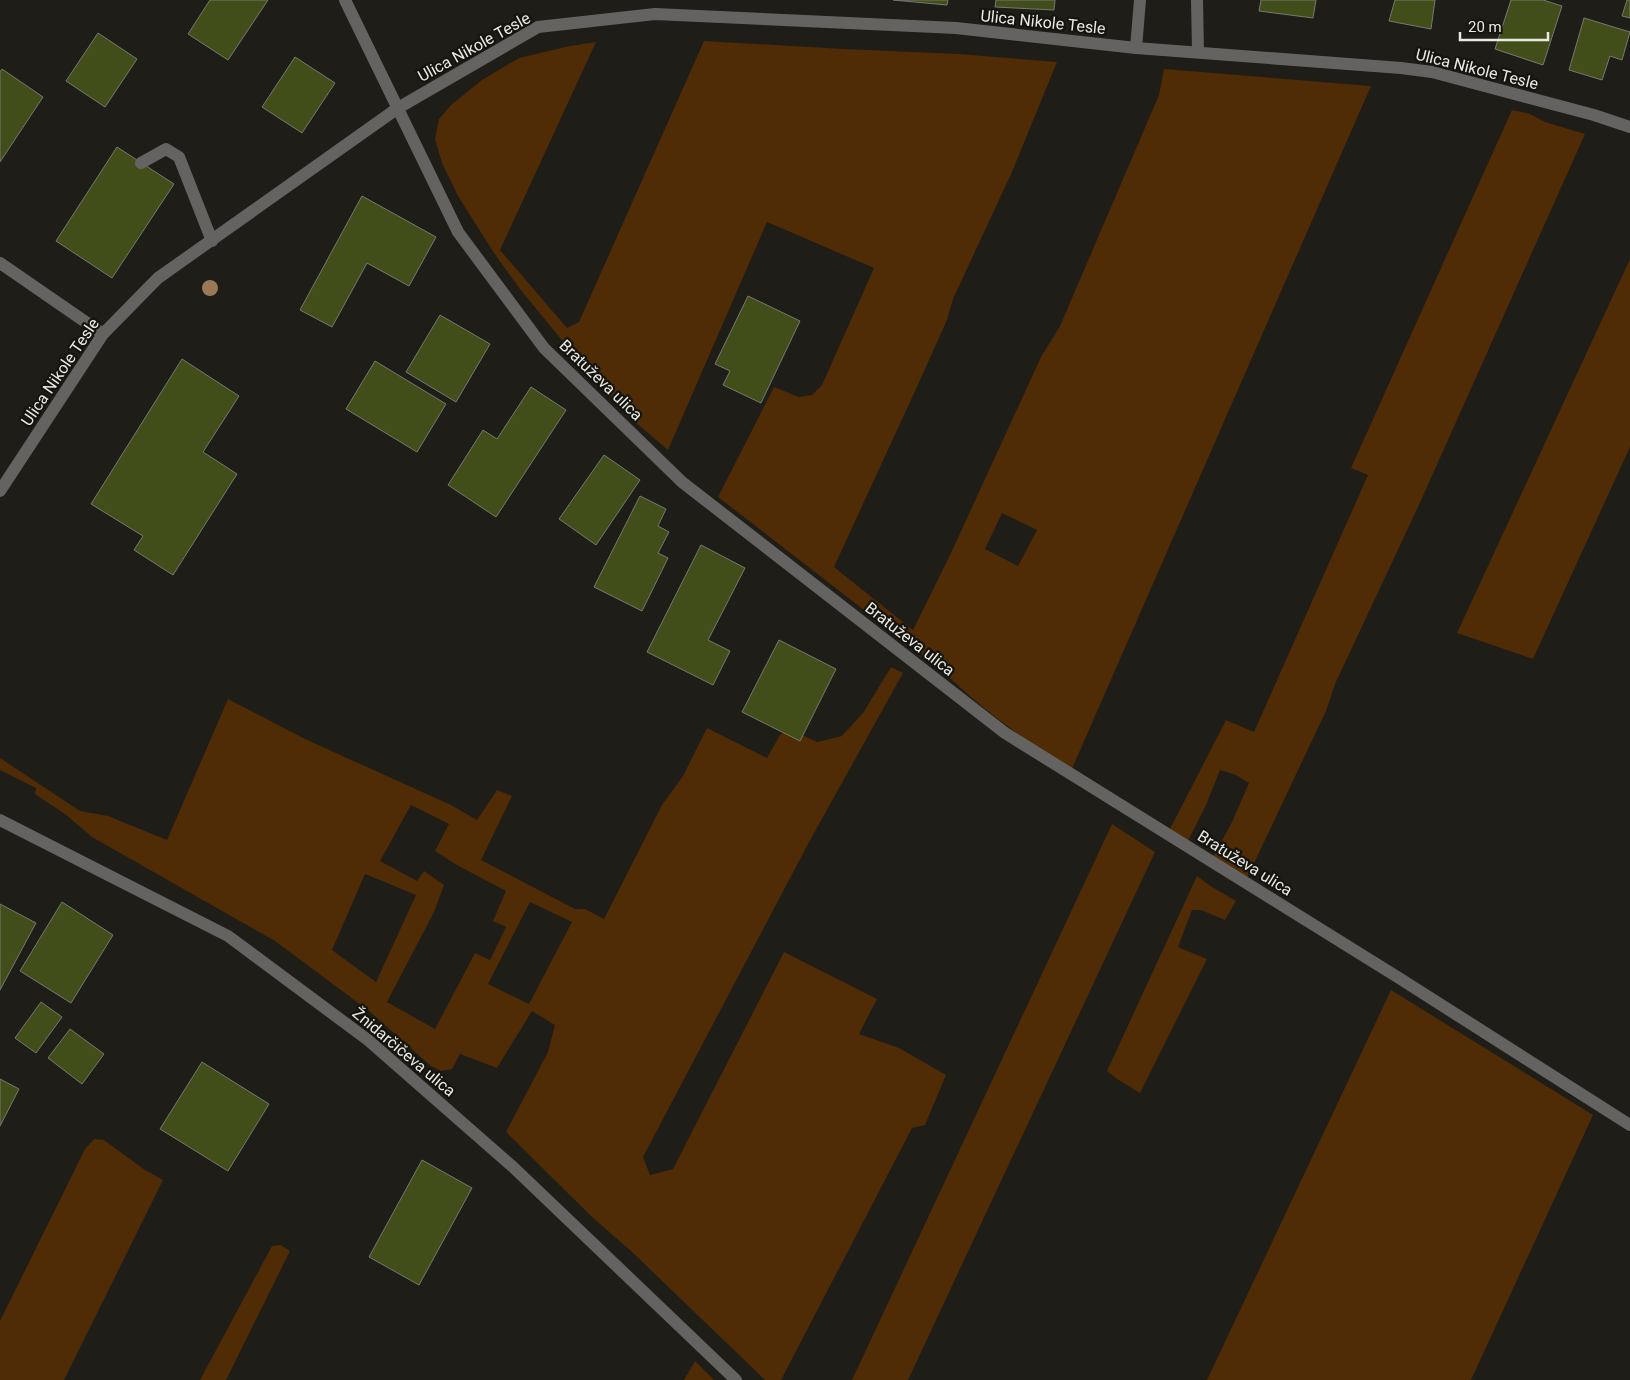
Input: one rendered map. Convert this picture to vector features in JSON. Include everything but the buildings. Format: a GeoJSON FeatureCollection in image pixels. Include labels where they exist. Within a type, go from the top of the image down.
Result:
{"type":"FeatureCollection","features":[{"type":"Feature","properties":{"kind":"street","name":"Bratuževa ulica"},"geometry":{"type":"LineString","coordinates":[[344,0],[458,232],[544,348],[682,482],[1005,733],[1399,978],[1630,1125]]}},
{"type":"Feature","properties":{"kind":"street"},"geometry":{"type":"LineString","coordinates":[[1136,48],[1140,0]]}},
{"type":"Feature","properties":{"kind":"street"},"geometry":{"type":"LineString","coordinates":[[1197,0],[1198,52]]}},
{"type":"Feature","properties":{"kind":"street","name":"Ulica Nikole Tesle"},"geometry":{"type":"LineString","coordinates":[[0,491],[102,334],[158,278],[398,108],[538,27],[655,14],[956,28],[1136,48],[1400,68],[1432,72],[1594,115],[1630,127]]}},
{"type":"Feature","properties":{"kind":"street"},"geometry":{"type":"LineString","coordinates":[[141,163],[166,149],[179,157],[212,241]]}},
{"type":"Feature","properties":{"kind":"street"},"geometry":{"type":"LineString","coordinates":[[0,263],[102,334]]}},
{"type":"Feature","properties":{"kind":"street","name":"Žnidarčičeva ulica"},"geometry":{"type":"LineString","coordinates":[[0,820],[228,936],[368,1040],[513,1167],[736,1380]]}},
{"type":"Feature","properties":{"kind":"shaded area"},"geometry":{"type":"Polygon","coordinates":[[[704,41],[959,54],[1057,62],[1012,172],[953,299],[947,320],[834,567],[913,630],[951,553],[1041,357],[1060,326],[1159,95],[1164,69],[1371,86],[1071,771],[989,712],[944,672],[718,497],[774,387],[799,397],[812,395],[822,385],[874,268],[767,222],[668,450],[629,417],[574,355],[520,289],[494,253],[458,196],[442,163],[435,139],[439,119],[451,105],[482,80],[519,58],[596,42],[500,250],[567,328],[579,322],[704,41]],[[1002,513],[985,549],[1018,566],[1037,530],[1002,513]]]}},
{"type":"Feature","properties":{"kind":"shaded area"},"geometry":{"type":"Polygon","coordinates":[[[1512,110],[1530,114],[1545,122],[1585,134],[1418,507],[1335,684],[1326,711],[1247,878],[1212,859],[1232,822],[1249,783],[1236,775],[1220,770],[1206,805],[1188,841],[1169,831],[1226,720],[1254,732],[1368,475],[1351,468],[1512,110]]]}},
{"type":"Feature","properties":{"kind":"shaded area"},"geometry":{"type":"Polygon","coordinates":[[[1630,259],[1630,447],[1533,659],[1457,633],[1630,259]]]}},
{"type":"Feature","properties":{"kind":"shaded area"},"geometry":{"type":"Polygon","coordinates":[[[891,667],[903,673],[808,844],[643,1157],[650,1175],[673,1169],[784,952],[877,999],[859,1034],[899,1048],[946,1075],[925,1125],[912,1128],[781,1380],[765,1380],[631,1251],[592,1217],[506,1132],[548,1052],[555,1025],[532,1011],[497,1068],[460,1054],[452,1069],[441,1071],[431,1066],[369,1011],[275,941],[92,837],[65,814],[35,794],[36,788],[0,770],[0,758],[80,811],[108,816],[167,840],[228,699],[305,739],[451,805],[477,820],[497,790],[512,796],[481,860],[575,909],[585,909],[604,919],[662,805],[683,776],[707,728],[767,758],[780,735],[789,729],[817,742],[842,736],[863,713],[891,667]],[[411,805],[380,861],[417,881],[424,871],[444,885],[434,912],[387,1002],[435,1029],[475,953],[490,960],[506,927],[493,921],[506,891],[455,864],[435,851],[449,824],[411,805]],[[365,874],[332,950],[376,982],[416,895],[365,874]],[[530,902],[488,984],[529,1004],[572,922],[530,902]]]}},
{"type":"Feature","properties":{"kind":"shaded area"},"geometry":{"type":"Polygon","coordinates":[[[1112,824],[1155,852],[908,1380],[852,1380],[1112,824]]]}},
{"type":"Feature","properties":{"kind":"shaded area"},"geometry":{"type":"Polygon","coordinates":[[[1197,876],[1236,901],[1225,920],[1201,910],[1192,910],[1178,947],[1207,959],[1140,1093],[1107,1071],[1197,876]]]}},
{"type":"Feature","properties":{"kind":"shaded area"},"geometry":{"type":"Polygon","coordinates":[[[1391,990],[1593,1115],[1471,1380],[1207,1380],[1391,990]]]}},
{"type":"Feature","properties":{"kind":"shaded area"},"geometry":{"type":"Polygon","coordinates":[[[94,1139],[104,1140],[145,1170],[163,1180],[64,1380],[0,1380],[0,1321],[85,1149],[94,1139]]]}},
{"type":"Feature","properties":{"kind":"shaded area"},"geometry":{"type":"Polygon","coordinates":[[[281,1245],[290,1251],[226,1380],[200,1380],[272,1246],[281,1245]]]}},
{"type":"Feature","properties":{"kind":"shaded area"},"geometry":{"type":"Polygon","coordinates":[[[695,1361],[714,1380],[684,1380],[695,1361]]]}}]}
